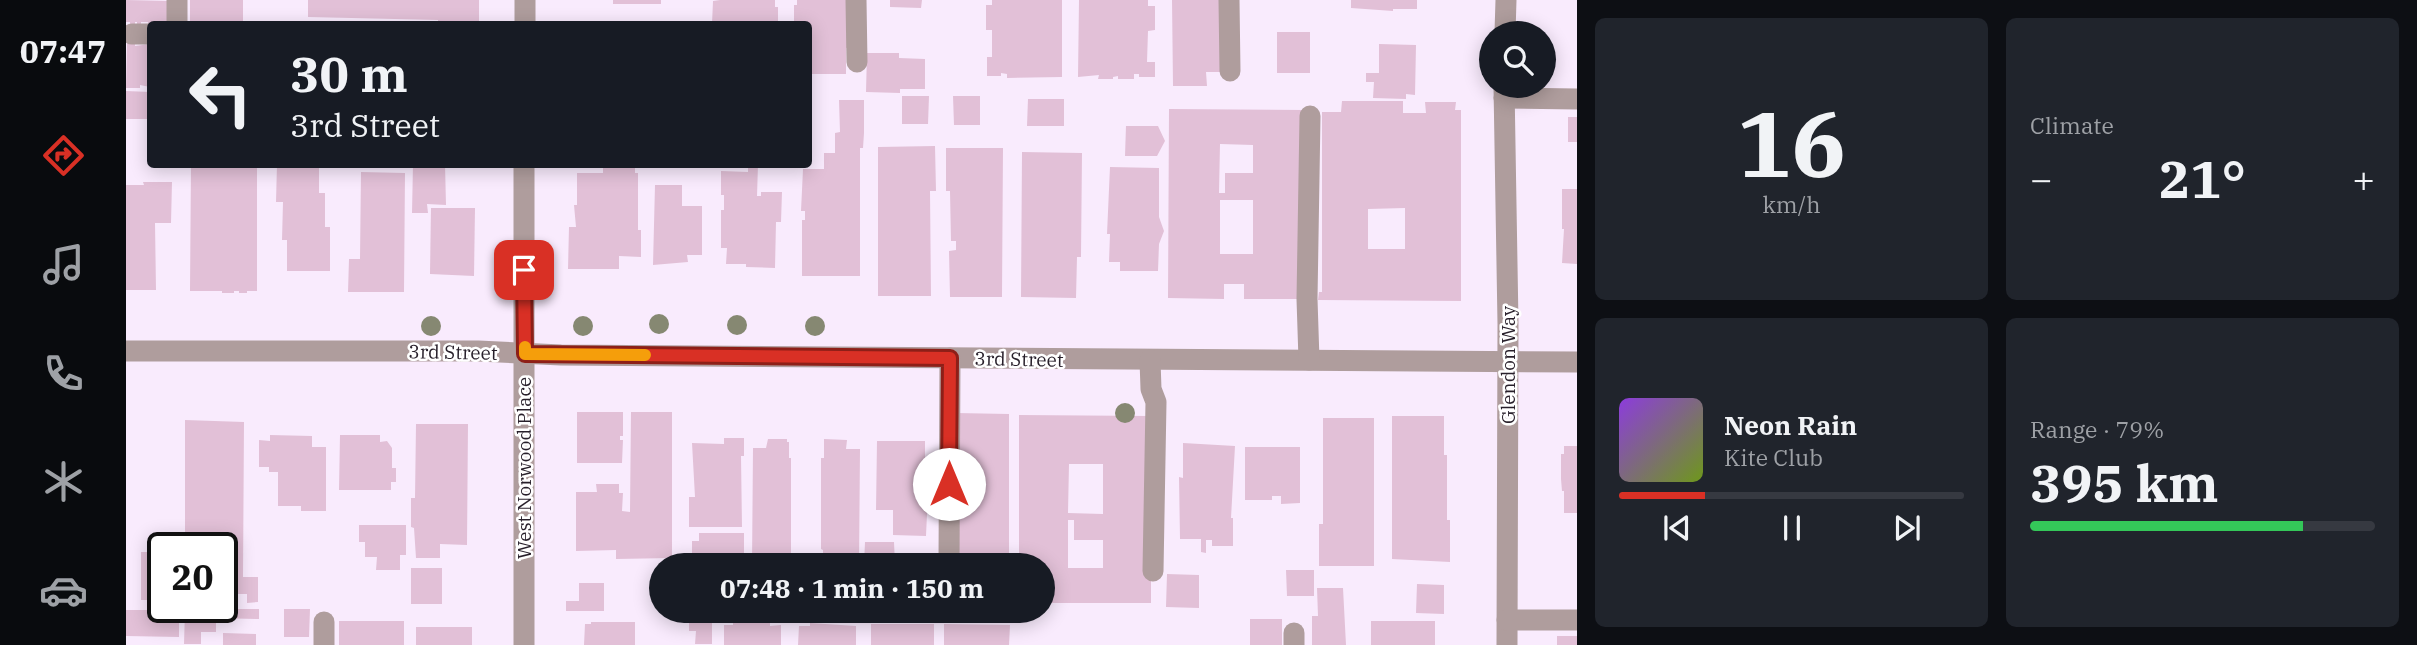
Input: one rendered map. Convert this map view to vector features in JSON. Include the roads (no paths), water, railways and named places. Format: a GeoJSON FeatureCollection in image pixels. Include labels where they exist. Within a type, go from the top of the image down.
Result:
{"type":"FeatureCollection","features":[{"type":"Feature","properties":{"kind":"street"},"geometry":{"type":"LineString","coordinates":[[177,0],[177,21]]}},
{"type":"Feature","properties":{"kind":"street"},"geometry":{"type":"LineString","coordinates":[[525,0],[525,21]]}},
{"type":"Feature","properties":{"kind":"street"},"geometry":{"type":"LineString","coordinates":[[856,0],[857,62]]}},
{"type":"Feature","properties":{"kind":"street"},"geometry":{"type":"LineString","coordinates":[[1229,0],[1230,71]]}},
{"type":"Feature","properties":{"kind":"street"},"geometry":{"type":"LineString","coordinates":[[1505,21],[1506,0]]}},
{"type":"Feature","properties":{"kind":"street"},"geometry":{"type":"LineString","coordinates":[[1556,97],[1577,99]]}},
{"type":"Feature","properties":{"kind":"street","name":"Glendon Way"},"geometry":{"type":"LineString","coordinates":[[1504,98],[1507,645]]}},
{"type":"Feature","properties":{"kind":"street"},"geometry":{"type":"LineString","coordinates":[[1309,360],[1307,299],[1310,116]]}},
{"type":"Feature","properties":{"kind":"street","name":"West Norwood Place"},"geometry":{"type":"LineString","coordinates":[[524,168],[524,645]]}},
{"type":"Feature","properties":{"kind":"street","name":"3rd Street"},"geometry":{"type":"LineString","coordinates":[[126,351],[478,351],[525,354],[1577,362]]}},
{"type":"Feature","properties":{"kind":"street"},"geometry":{"type":"LineString","coordinates":[[949,553],[950,358]]}},
{"type":"Feature","properties":{"kind":"street"},"geometry":{"type":"LineString","coordinates":[[1150,360],[1151,389],[1156,402],[1153,570]]}},
{"type":"Feature","properties":{"kind":"street"},"geometry":{"type":"LineString","coordinates":[[1507,620],[1577,620]]}},
{"type":"Feature","properties":{"kind":"street"},"geometry":{"type":"LineString","coordinates":[[324,622],[324,645]]}}]}
